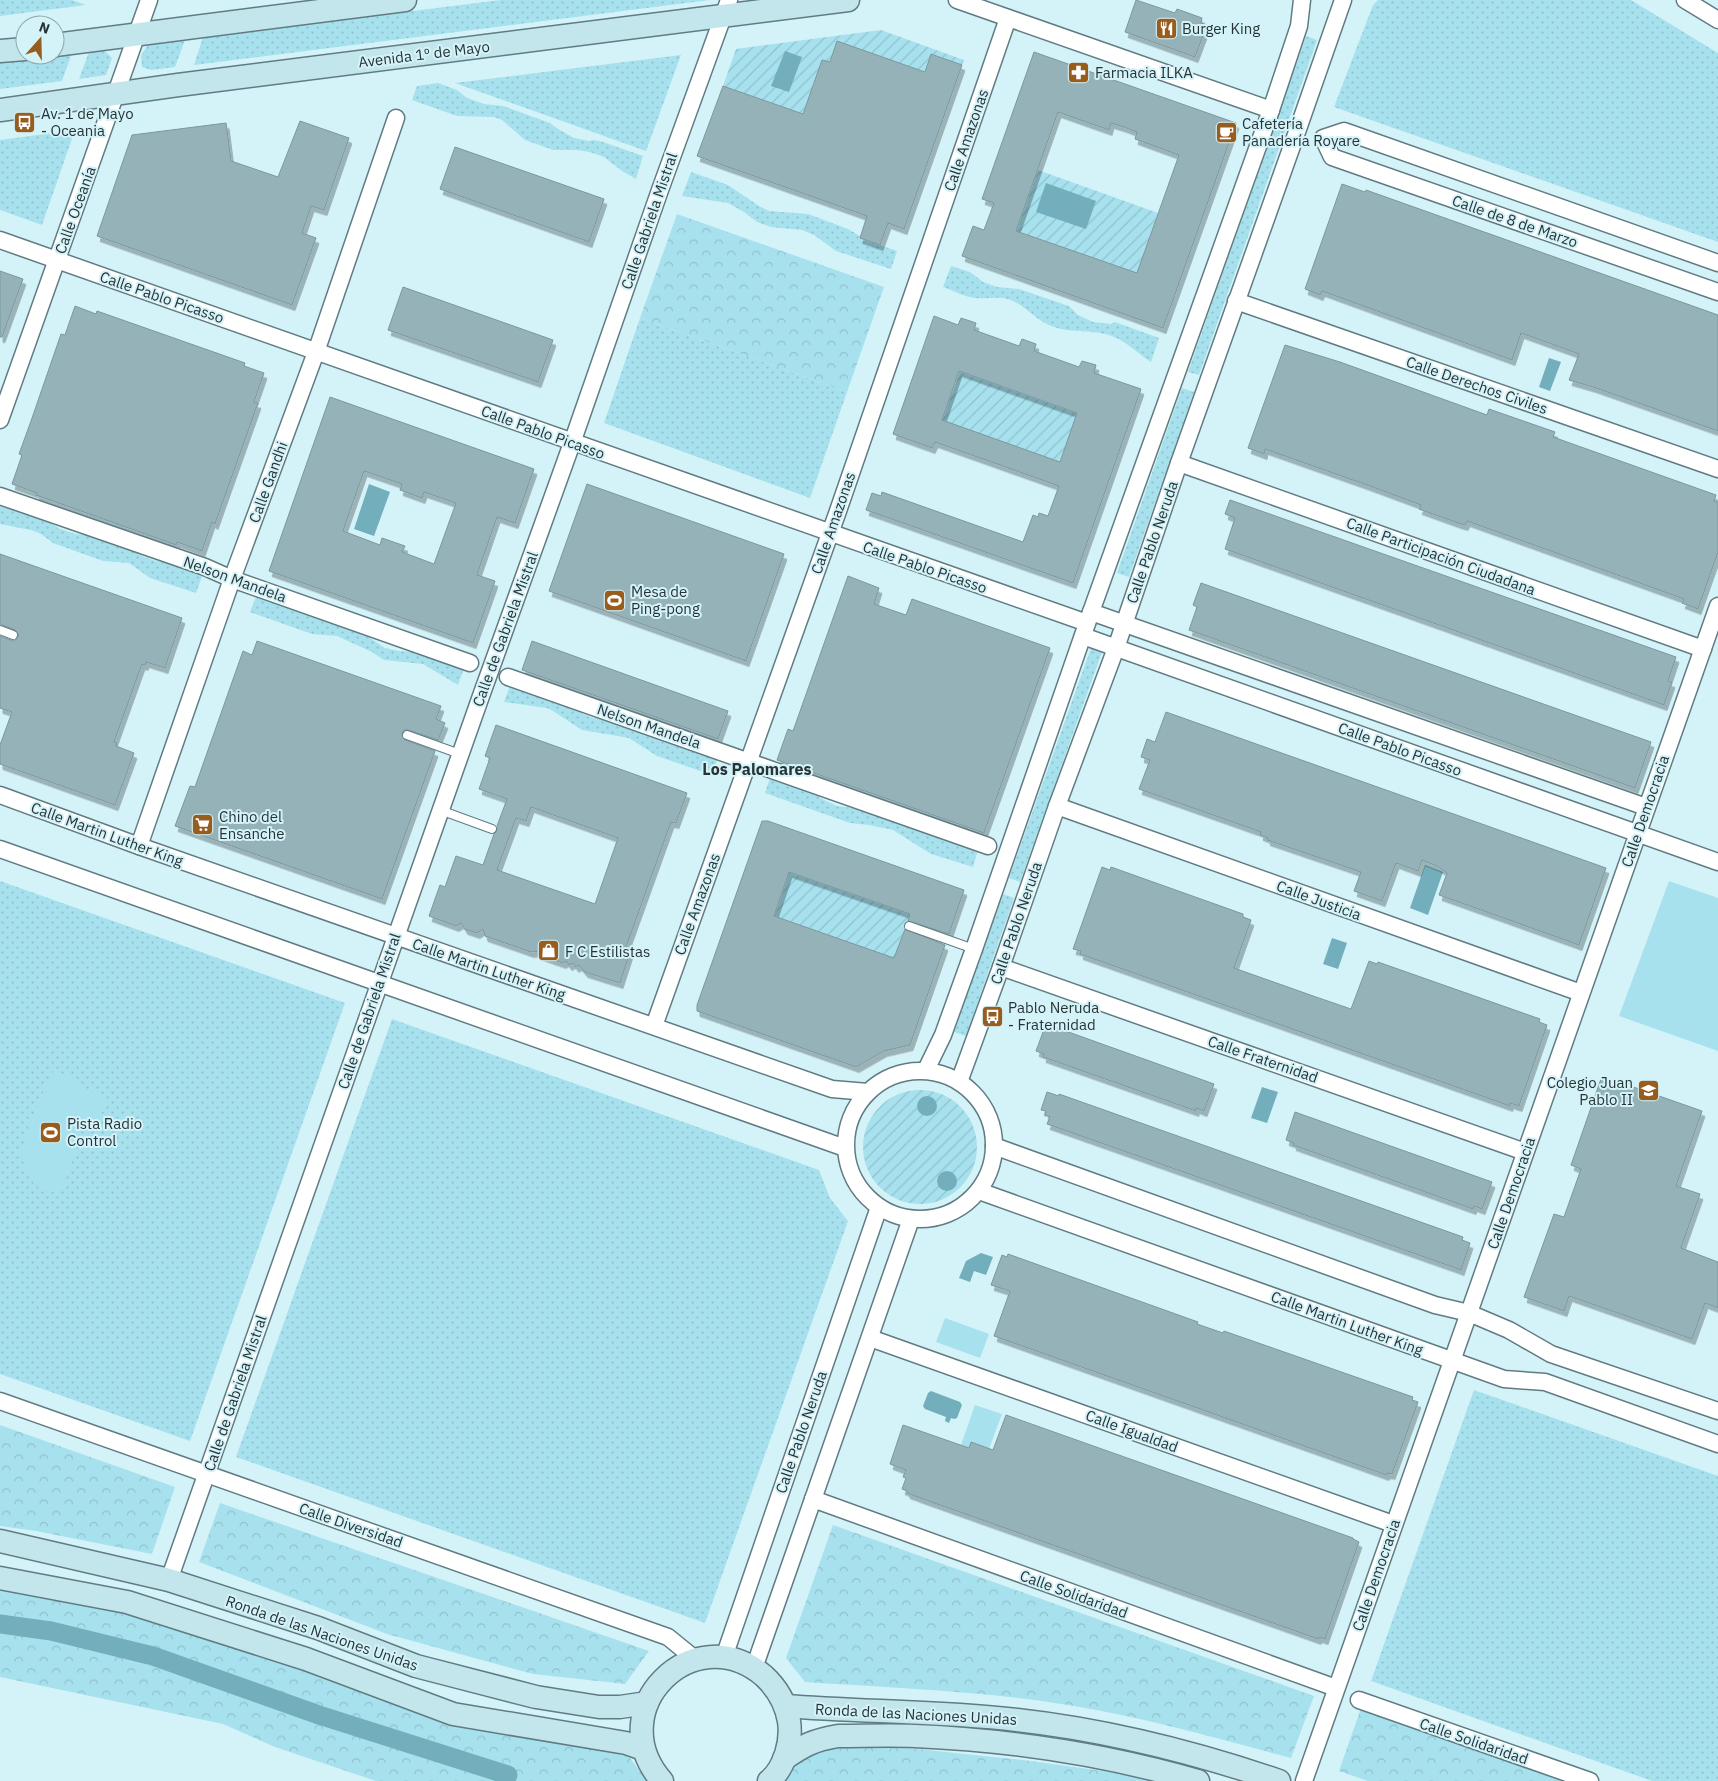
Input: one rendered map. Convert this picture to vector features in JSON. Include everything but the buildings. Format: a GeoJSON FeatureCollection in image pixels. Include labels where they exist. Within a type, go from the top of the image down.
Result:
{"type":"FeatureCollection","features":[{"type":"Feature","properties":{"kind":"street"},"geometry":{"type":"LineString","coordinates":[[65,44],[405,0]]}},
{"type":"Feature","properties":{"kind":"street","name":"Avenida 1º de Mayo"},"geometry":{"type":"LineString","coordinates":[[0,110],[726,8],[848,0]]}},
{"type":"Feature","properties":{"kind":"street"},"geometry":{"type":"LineString","coordinates":[[958,0],[1271,110]]}},
{"type":"Feature","properties":{"kind":"street","name":"Calle Pablo Neruda"},"geometry":{"type":"LineString","coordinates":[[926,1070],[943,1035],[974,949],[1087,624],[1271,110],[1299,26],[1302,0]]}},
{"type":"Feature","properties":{"kind":"street","name":"Calle Pablo Neruda"},"geometry":{"type":"LineString","coordinates":[[959,1082],[1002,967],[1057,806],[1116,648],[1179,463],[1343,0]]}},
{"type":"Feature","properties":{"kind":"street"},"geometry":{"type":"LineString","coordinates":[[1685,0],[1718,20]]}},
{"type":"Feature","properties":{"kind":"street","name":"Calle Oceanía"},"geometry":{"type":"LineString","coordinates":[[0,420],[137,35],[146,1]]}},
{"type":"Feature","properties":{"kind":"street","name":"Calle Gabriela Mistral"},"geometry":{"type":"LineString","coordinates":[[572,443],[657,197],[726,8]]}},
{"type":"Feature","properties":{"kind":"street","name":"Calle Amazonas"},"geometry":{"type":"LineString","coordinates":[[654,1026],[830,533],[1008,18]]}},
{"type":"Feature","properties":{"kind":"street"},"geometry":{"type":"LineString","coordinates":[[0,51],[15,50]]}},
{"type":"Feature","properties":{"kind":"street","name":"Calle Gandhi"},"geometry":{"type":"LineString","coordinates":[[139,846],[232,579],[316,352],[396,118]]}},
{"type":"Feature","properties":{"kind":"street"},"geometry":{"type":"LineString","coordinates":[[1298,129],[1323,138]]}},
{"type":"Feature","properties":{"kind":"street","name":"Calle de 8 de Marzo"},"geometry":{"type":"LineString","coordinates":[[1718,263],[1344,131],[1323,138],[1332,157],[1718,292]]}},
{"type":"Feature","properties":{"kind":"street","name":"Calle Pablo Picasso"},"geometry":{"type":"LineString","coordinates":[[0,240],[1087,624],[1124,625],[1646,807]]}},
{"type":"Feature","properties":{"kind":"street","name":"Calle Derechos Civiles"},"geometry":{"type":"LineString","coordinates":[[1236,301],[1718,469]]}},
{"type":"Feature","properties":{"kind":"street","name":"Calle de Gabriela Mistral"},"geometry":{"type":"LineString","coordinates":[[169,1580],[440,810],[572,443]]}},
{"type":"Feature","properties":{"kind":"street","name":"Calle Participación Ciudadana"},"geometry":{"type":"LineString","coordinates":[[1179,463],[1703,649]]}},
{"type":"Feature","properties":{"kind":"street","name":"Nelson Mandela"},"geometry":{"type":"LineString","coordinates":[[0,496],[470,663]]}},
{"type":"Feature","properties":{"kind":"street","name":"Calle Democracia"},"geometry":{"type":"LineString","coordinates":[[1304,1781],[1718,606]]}},
{"type":"Feature","properties":{"kind":"street","name":"Calle Pablo Picasso"},"geometry":{"type":"LineString","coordinates":[[1087,624],[1116,648],[1718,862]]}},
{"type":"Feature","properties":{"kind":"street","name":"Nelson Mandela"},"geometry":{"type":"LineString","coordinates":[[508,676],[988,846]]}},
{"type":"Feature","properties":{"kind":"street","name":"Calle Martin Luther King"},"geometry":{"type":"LineString","coordinates":[[0,795],[139,846],[832,1089],[868,1092]]}},
{"type":"Feature","properties":{"kind":"street","name":"Calle Justicia"},"geometry":{"type":"LineString","coordinates":[[1057,806],[1581,993]]}},
{"type":"Feature","properties":{"kind":"street"},"geometry":{"type":"LineString","coordinates":[[0,849],[845,1148]]}},
{"type":"Feature","properties":{"kind":"street","name":"Calle Fraternidad"},"geometry":{"type":"LineString","coordinates":[[1002,967],[1525,1152]]}},
{"type":"Feature","properties":{"kind":"street"},"geometry":{"type":"LineString","coordinates":[[926,1070],[959,1082],[974,1095],[985,1110],[992,1127],[994,1146],[990,1170],[979,1191],[968,1204],[949,1214],[911,1219],[879,1207],[855,1182],[845,1148],[844,1133],[858,1104],[868,1092],[896,1075],[926,1070]]}},
{"type":"Feature","properties":{"kind":"street"},"geometry":{"type":"LineString","coordinates":[[994,1146],[1435,1305],[1469,1313],[1509,1330],[1551,1354],[1718,1411]]}},
{"type":"Feature","properties":{"kind":"street","name":"Calle Martin Luther King"},"geometry":{"type":"LineString","coordinates":[[979,1191],[1504,1379],[1545,1382],[1718,1444]]}},
{"type":"Feature","properties":{"kind":"street","name":"Calle Pablo Neruda"},"geometry":{"type":"LineString","coordinates":[[724,1657],[879,1207]]}},
{"type":"Feature","properties":{"kind":"street"},"geometry":{"type":"LineString","coordinates":[[754,1668],[911,1219]]}},
{"type":"Feature","properties":{"kind":"street","name":"Calle Igualdad"},"geometry":{"type":"LineString","coordinates":[[870,1338],[1393,1524]]}},
{"type":"Feature","properties":{"kind":"street","name":"Calle Diversidad"},"geometry":{"type":"LineString","coordinates":[[0,1401],[668,1637],[695,1660]]}},
{"type":"Feature","properties":{"kind":"street","name":"Calle Solidaridad"},"geometry":{"type":"LineString","coordinates":[[813,1500],[1336,1688]]}},
{"type":"Feature","properties":{"kind":"street","name":"Ronda de las Naciones Unidas"},"geometry":{"type":"LineString","coordinates":[[0,1541],[169,1580],[318,1628],[416,1666],[536,1698],[599,1707],[620,1707],[647,1703]]}},
{"type":"Feature","properties":{"kind":"street","name":"Ronda de las Naciones Unidas"},"geometry":{"type":"LineString","coordinates":[[0,1578],[127,1602],[306,1659],[453,1714],[626,1743],[643,1748]]}},
{"type":"Feature","properties":{"kind":"street","name":"Ronda de las Naciones Unidas"},"geometry":{"type":"LineString","coordinates":[[662,1781],[652,1770],[643,1748],[641,1725],[647,1703],[658,1684],[675,1669],[695,1660],[709,1657],[724,1657],[754,1668],[773,1684],[785,1706],[789,1723],[789,1741],[784,1759],[769,1781]]}},
{"type":"Feature","properties":{"kind":"street","name":"Calle Solidaridad"},"geometry":{"type":"LineString","coordinates":[[1359,1700],[1590,1781]]}},
{"type":"Feature","properties":{"kind":"street","name":"Ronda de las Naciones Unidas"},"geometry":{"type":"LineString","coordinates":[[785,1706],[828,1710],[913,1711],[1054,1725],[1150,1743],[1228,1764],[1279,1781]]}},
{"type":"Feature","properties":{"kind":"street","name":"Ronda de las Naciones Unidas"},"geometry":{"type":"LineString","coordinates":[[784,1759],[807,1743],[828,1738],[915,1736],[1016,1744],[1083,1755],[1166,1772],[1198,1781]]}},
{"type":"Feature","properties":{"kind":"lane"},"geometry":{"type":"LineString","coordinates":[[0,630],[13,635]]}},
{"type":"Feature","properties":{"kind":"lane"},"geometry":{"type":"LineString","coordinates":[[407,736],[460,754]]}},
{"type":"Feature","properties":{"kind":"lane"},"geometry":{"type":"LineString","coordinates":[[440,810],[492,829]]}},
{"type":"Feature","properties":{"kind":"lane"},"geometry":{"type":"LineString","coordinates":[[909,926],[974,949]]}},
{"type":"Feature","properties":{"kind":"green space"},"geometry":{"type":"Polygon","coordinates":[[[0,0],[72,0],[86,5],[0,16],[0,0]]]}},
{"type":"Feature","properties":{"kind":"green space"},"geometry":{"type":"Polygon","coordinates":[[[501,0],[710,0],[194,65],[203,37],[501,0]]]}},
{"type":"Feature","properties":{"kind":"green space"},"geometry":{"type":"Polygon","coordinates":[[[1378,0],[1631,0],[1718,53],[1718,242],[1334,107],[1373,5],[1378,0]]]}},
{"type":"Feature","properties":{"kind":"green space"},"geometry":{"type":"Polygon","coordinates":[[[881,30],[964,60],[962,65],[932,54],[925,72],[837,42],[830,62],[822,60],[803,114],[723,86],[736,49],[881,30]]]}},
{"type":"Feature","properties":{"kind":"green space"},"geometry":{"type":"Polygon","coordinates":[[[1306,36],[1317,40],[1199,375],[1188,372],[1306,36]]]}},
{"type":"Feature","properties":{"kind":"green space"},"geometry":{"type":"Polygon","coordinates":[[[185,40],[175,67],[151,70],[142,67],[141,56],[147,46],[185,40]]]}},
{"type":"Feature","properties":{"kind":"green space"},"geometry":{"type":"Polygon","coordinates":[[[104,50],[112,58],[106,75],[79,79],[89,52],[104,50]]]}},
{"type":"Feature","properties":{"kind":"green space"},"geometry":{"type":"Polygon","coordinates":[[[72,53],[62,81],[0,89],[0,62],[15,60],[15,65],[65,65],[65,54],[72,53]]]}},
{"type":"Feature","properties":{"kind":"green space"},"geometry":{"type":"Polygon","coordinates":[[[681,55],[646,151],[455,83],[681,55]]]}},
{"type":"Feature","properties":{"kind":"green space"},"geometry":{"type":"Polygon","coordinates":[[[438,83],[457,90],[467,98],[484,104],[503,106],[550,123],[574,138],[603,142],[643,156],[636,179],[604,157],[590,152],[553,150],[525,140],[502,120],[494,117],[457,116],[412,100],[417,86],[438,83]]]}},
{"type":"Feature","properties":{"kind":"green space"},"geometry":{"type":"Polygon","coordinates":[[[75,130],[42,225],[0,210],[0,140],[75,130]]]}},
{"type":"Feature","properties":{"kind":"green space"},"geometry":{"type":"Polygon","coordinates":[[[1038,170],[1158,213],[1137,273],[1016,231],[1038,170]]]}},
{"type":"Feature","properties":{"kind":"green space"},"geometry":{"type":"Polygon","coordinates":[[[691,172],[728,185],[769,211],[808,214],[848,229],[868,241],[897,251],[891,269],[836,251],[814,235],[802,230],[771,227],[757,222],[728,203],[682,196],[691,172]]]}},
{"type":"Feature","properties":{"kind":"green space"},"geometry":{"type":"Polygon","coordinates":[[[677,214],[884,287],[847,392],[640,318],[677,214]]]}},
{"type":"Feature","properties":{"kind":"green space"},"geometry":{"type":"Polygon","coordinates":[[[951,266],[970,272],[983,282],[997,287],[1019,289],[1069,306],[1078,315],[1093,322],[1111,324],[1115,322],[1159,338],[1151,362],[1115,337],[1094,332],[1056,328],[1043,322],[1022,306],[1010,300],[972,297],[943,287],[951,266]]]}},
{"type":"Feature","properties":{"kind":"green space"},"geometry":{"type":"Polygon","coordinates":[[[640,318],[847,392],[810,498],[604,423],[640,318]]]}},
{"type":"Feature","properties":{"kind":"green space"},"geometry":{"type":"Polygon","coordinates":[[[960,372],[1077,413],[1060,462],[942,420],[960,372]]]}},
{"type":"Feature","properties":{"kind":"green space"},"geometry":{"type":"Polygon","coordinates":[[[1182,388],[1194,392],[1129,577],[1117,573],[1182,388]]]}},
{"type":"Feature","properties":{"kind":"green space"},"geometry":{"type":"Polygon","coordinates":[[[0,498],[46,520],[58,528],[75,534],[94,535],[115,540],[142,556],[156,561],[192,565],[204,571],[196,593],[150,578],[129,563],[103,561],[53,543],[41,534],[31,530],[0,524],[0,498]]]}},
{"type":"Feature","properties":{"kind":"green space"},"geometry":{"type":"Polygon","coordinates":[[[257,594],[352,626],[385,648],[441,654],[466,663],[458,685],[423,664],[384,660],[372,652],[337,636],[312,634],[250,612],[257,594]]]}},
{"type":"Feature","properties":{"kind":"green space"},"geometry":{"type":"Polygon","coordinates":[[[1091,648],[1102,652],[1020,882],[1009,878],[1091,648]]]}},
{"type":"Feature","properties":{"kind":"green space"},"geometry":{"type":"Polygon","coordinates":[[[512,680],[547,692],[593,718],[622,720],[718,757],[712,775],[657,756],[629,738],[582,730],[547,708],[504,702],[512,680]]]}},
{"type":"Feature","properties":{"kind":"green space"},"geometry":{"type":"Polygon","coordinates":[[[772,772],[791,779],[822,799],[837,806],[862,809],[978,850],[973,867],[931,854],[893,830],[850,823],[765,793],[772,772]]]}},
{"type":"Feature","properties":{"kind":"green space"},"geometry":{"type":"Polygon","coordinates":[[[789,872],[910,914],[894,958],[774,916],[789,872]]]}},
{"type":"Feature","properties":{"kind":"green space"},"geometry":{"type":"Polygon","coordinates":[[[0,881],[345,1003],[190,1441],[0,1374],[0,881]]]}},
{"type":"Feature","properties":{"kind":"green space"},"geometry":{"type":"Polygon","coordinates":[[[1669,881],[1718,898],[1718,1051],[1619,1016],[1669,881]]]}},
{"type":"Feature","properties":{"kind":"green space"},"geometry":{"type":"Polygon","coordinates":[[[1003,894],[1014,898],[966,1036],[954,1032],[1003,894]]]}},
{"type":"Feature","properties":{"kind":"green space"},"geometry":{"type":"Polygon","coordinates":[[[392,1019],[819,1170],[830,1198],[848,1221],[705,1623],[236,1457],[392,1019]]]}},
{"type":"Feature","properties":{"kind":"green space","name":"Pista Radio Control"},"geometry":{"type":"Polygon","coordinates":[[[52,1072],[68,1075],[87,1089],[105,1098],[101,1115],[91,1129],[80,1127],[75,1129],[77,1142],[73,1159],[61,1190],[53,1192],[43,1191],[35,1185],[27,1173],[21,1154],[30,1122],[52,1072]]]}},
{"type":"Feature","properties":{"kind":"green space"},"geometry":{"type":"Polygon","coordinates":[[[920,1090],[942,1095],[960,1107],[972,1125],[977,1147],[972,1169],[960,1187],[942,1199],[920,1204],[898,1199],[880,1187],[868,1169],[863,1147],[868,1125],[880,1107],[898,1095],[920,1090]]]}},
{"type":"Feature","properties":{"kind":"green space"},"geometry":{"type":"Polygon","coordinates":[[[945,1318],[989,1334],[980,1358],[936,1342],[945,1318]]]}},
{"type":"Feature","properties":{"kind":"green space"},"geometry":{"type":"Polygon","coordinates":[[[1474,1390],[1718,1476],[1718,1781],[1652,1781],[1371,1681],[1474,1390]]]}},
{"type":"Feature","properties":{"kind":"green space"},"geometry":{"type":"Polygon","coordinates":[[[975,1405],[1002,1414],[989,1449],[971,1442],[969,1448],[961,1445],[975,1405]]]}},
{"type":"Feature","properties":{"kind":"green space"},"geometry":{"type":"Polygon","coordinates":[[[0,1425],[175,1487],[152,1554],[36,1531],[0,1526],[0,1425]]]}},
{"type":"Feature","properties":{"kind":"green space"},"geometry":{"type":"Polygon","coordinates":[[[220,1503],[649,1651],[625,1684],[533,1674],[387,1634],[199,1562],[220,1503]]]}},
{"type":"Feature","properties":{"kind":"green space"},"geometry":{"type":"Polygon","coordinates":[[[833,1525],[1314,1696],[1291,1758],[1156,1723],[1074,1706],[974,1693],[805,1682],[786,1658],[833,1525]]]}},
{"type":"Feature","properties":{"kind":"green space"},"geometry":{"type":"Polygon","coordinates":[[[0,1584],[146,1616],[612,1748],[630,1758],[647,1781],[376,1781],[275,1747],[223,1724],[0,1677],[0,1584]]]}},
{"type":"Feature","properties":{"kind":"green space"},"geometry":{"type":"Polygon","coordinates":[[[1361,1708],[1569,1781],[1368,1781],[1339,1771],[1361,1708]]]}},
{"type":"Feature","properties":{"kind":"green space"},"geometry":{"type":"Polygon","coordinates":[[[821,1748],[908,1748],[1023,1760],[1125,1774],[1153,1781],[784,1781],[802,1755],[821,1748]]]}},
{"type":"Feature","properties":{"kind":"shaded area"},"geometry":{"type":"Polygon","coordinates":[[[785,51],[802,57],[789,92],[771,86],[785,51]]]}},
{"type":"Feature","properties":{"kind":"shaded area"},"geometry":{"type":"Polygon","coordinates":[[[1046,183],[1096,201],[1086,229],[1036,212],[1046,183]]]}},
{"type":"Feature","properties":{"kind":"shaded area"},"geometry":{"type":"Polygon","coordinates":[[[1549,358],[1561,362],[1550,391],[1539,387],[1549,358]]]}},
{"type":"Feature","properties":{"kind":"shaded area"},"geometry":{"type":"Polygon","coordinates":[[[369,484],[390,492],[374,536],[354,529],[369,484]]]}},
{"type":"Feature","properties":{"kind":"shaded area"},"geometry":{"type":"Polygon","coordinates":[[[1425,865],[1443,872],[1428,915],[1410,908],[1425,865]]]}},
{"type":"Feature","properties":{"kind":"shaded area"},"geometry":{"type":"Polygon","coordinates":[[[1332,938],[1347,943],[1338,969],[1323,964],[1332,938]]]}},
{"type":"Feature","properties":{"kind":"shaded area"},"geometry":{"type":"Polygon","coordinates":[[[1262,1087],[1278,1092],[1267,1123],[1251,1118],[1262,1087]]]}},
{"type":"Feature","properties":{"kind":"shaded area"},"geometry":{"type":"Polygon","coordinates":[[[927,1096],[934,1099],[937,1106],[934,1113],[927,1116],[920,1113],[917,1106],[920,1099],[927,1096]]]}},
{"type":"Feature","properties":{"kind":"shaded area"},"geometry":{"type":"Polygon","coordinates":[[[947,1171],[954,1174],[957,1181],[954,1188],[947,1191],[940,1188],[937,1181],[940,1174],[947,1171]]]}},
{"type":"Feature","properties":{"kind":"shaded area"},"geometry":{"type":"Polygon","coordinates":[[[981,1253],[993,1257],[986,1275],[974,1271],[970,1282],[959,1278],[966,1261],[981,1253]]]}},
{"type":"Feature","properties":{"kind":"shaded area"},"geometry":{"type":"Polygon","coordinates":[[[931,1391],[960,1402],[962,1405],[957,1418],[951,1418],[949,1423],[945,1421],[946,1417],[925,1409],[923,1406],[928,1393],[931,1391]]]}},
{"type":"Feature","properties":{"kind":"waterway"},"geometry":{"type":"LineString","coordinates":[[0,1624],[51,1631],[153,1656],[319,1715],[508,1775]]}},
{"type":"Feature","properties":{"kind":"place","name":"Burger King"},"geometry":{"type":"Point","coordinates":[1166,28]}},
{"type":"Feature","properties":{"kind":"place","name":"Farmacia ILKA"},"geometry":{"type":"Point","coordinates":[1079,72]}},
{"type":"Feature","properties":{"kind":"place","name":"Av. 1 de Mayo - Oceania"},"geometry":{"type":"Point","coordinates":[25,122]}},
{"type":"Feature","properties":{"kind":"place","name":"Cafetería Panadería Royare"},"geometry":{"type":"Point","coordinates":[1226,132]}},
{"type":"Feature","properties":{"kind":"place","name":"Mesa de Ping-pong"},"geometry":{"type":"Point","coordinates":[615,600]}},
{"type":"Feature","properties":{"kind":"place","name":"Chino del Ensanche"},"geometry":{"type":"Point","coordinates":[203,825]}},
{"type":"Feature","properties":{"kind":"place","name":"F C Estilistas"},"geometry":{"type":"Point","coordinates":[549,951]}},
{"type":"Feature","properties":{"kind":"place","name":"Pablo Neruda - Fraternidad"},"geometry":{"type":"Point","coordinates":[992,1016]}},
{"type":"Feature","properties":{"kind":"place","name":"Colegio Juan Pablo II"},"geometry":{"type":"Point","coordinates":[1649,1091]}},
{"type":"Feature","properties":{"kind":"place","name":"Pista Radio Control"},"geometry":{"type":"Point","coordinates":[51,1132]}},
{"type":"Feature","properties":{"kind":"district","name":"Los Palomares"},"geometry":{"type":"Point","coordinates":[757,769]}}]}
